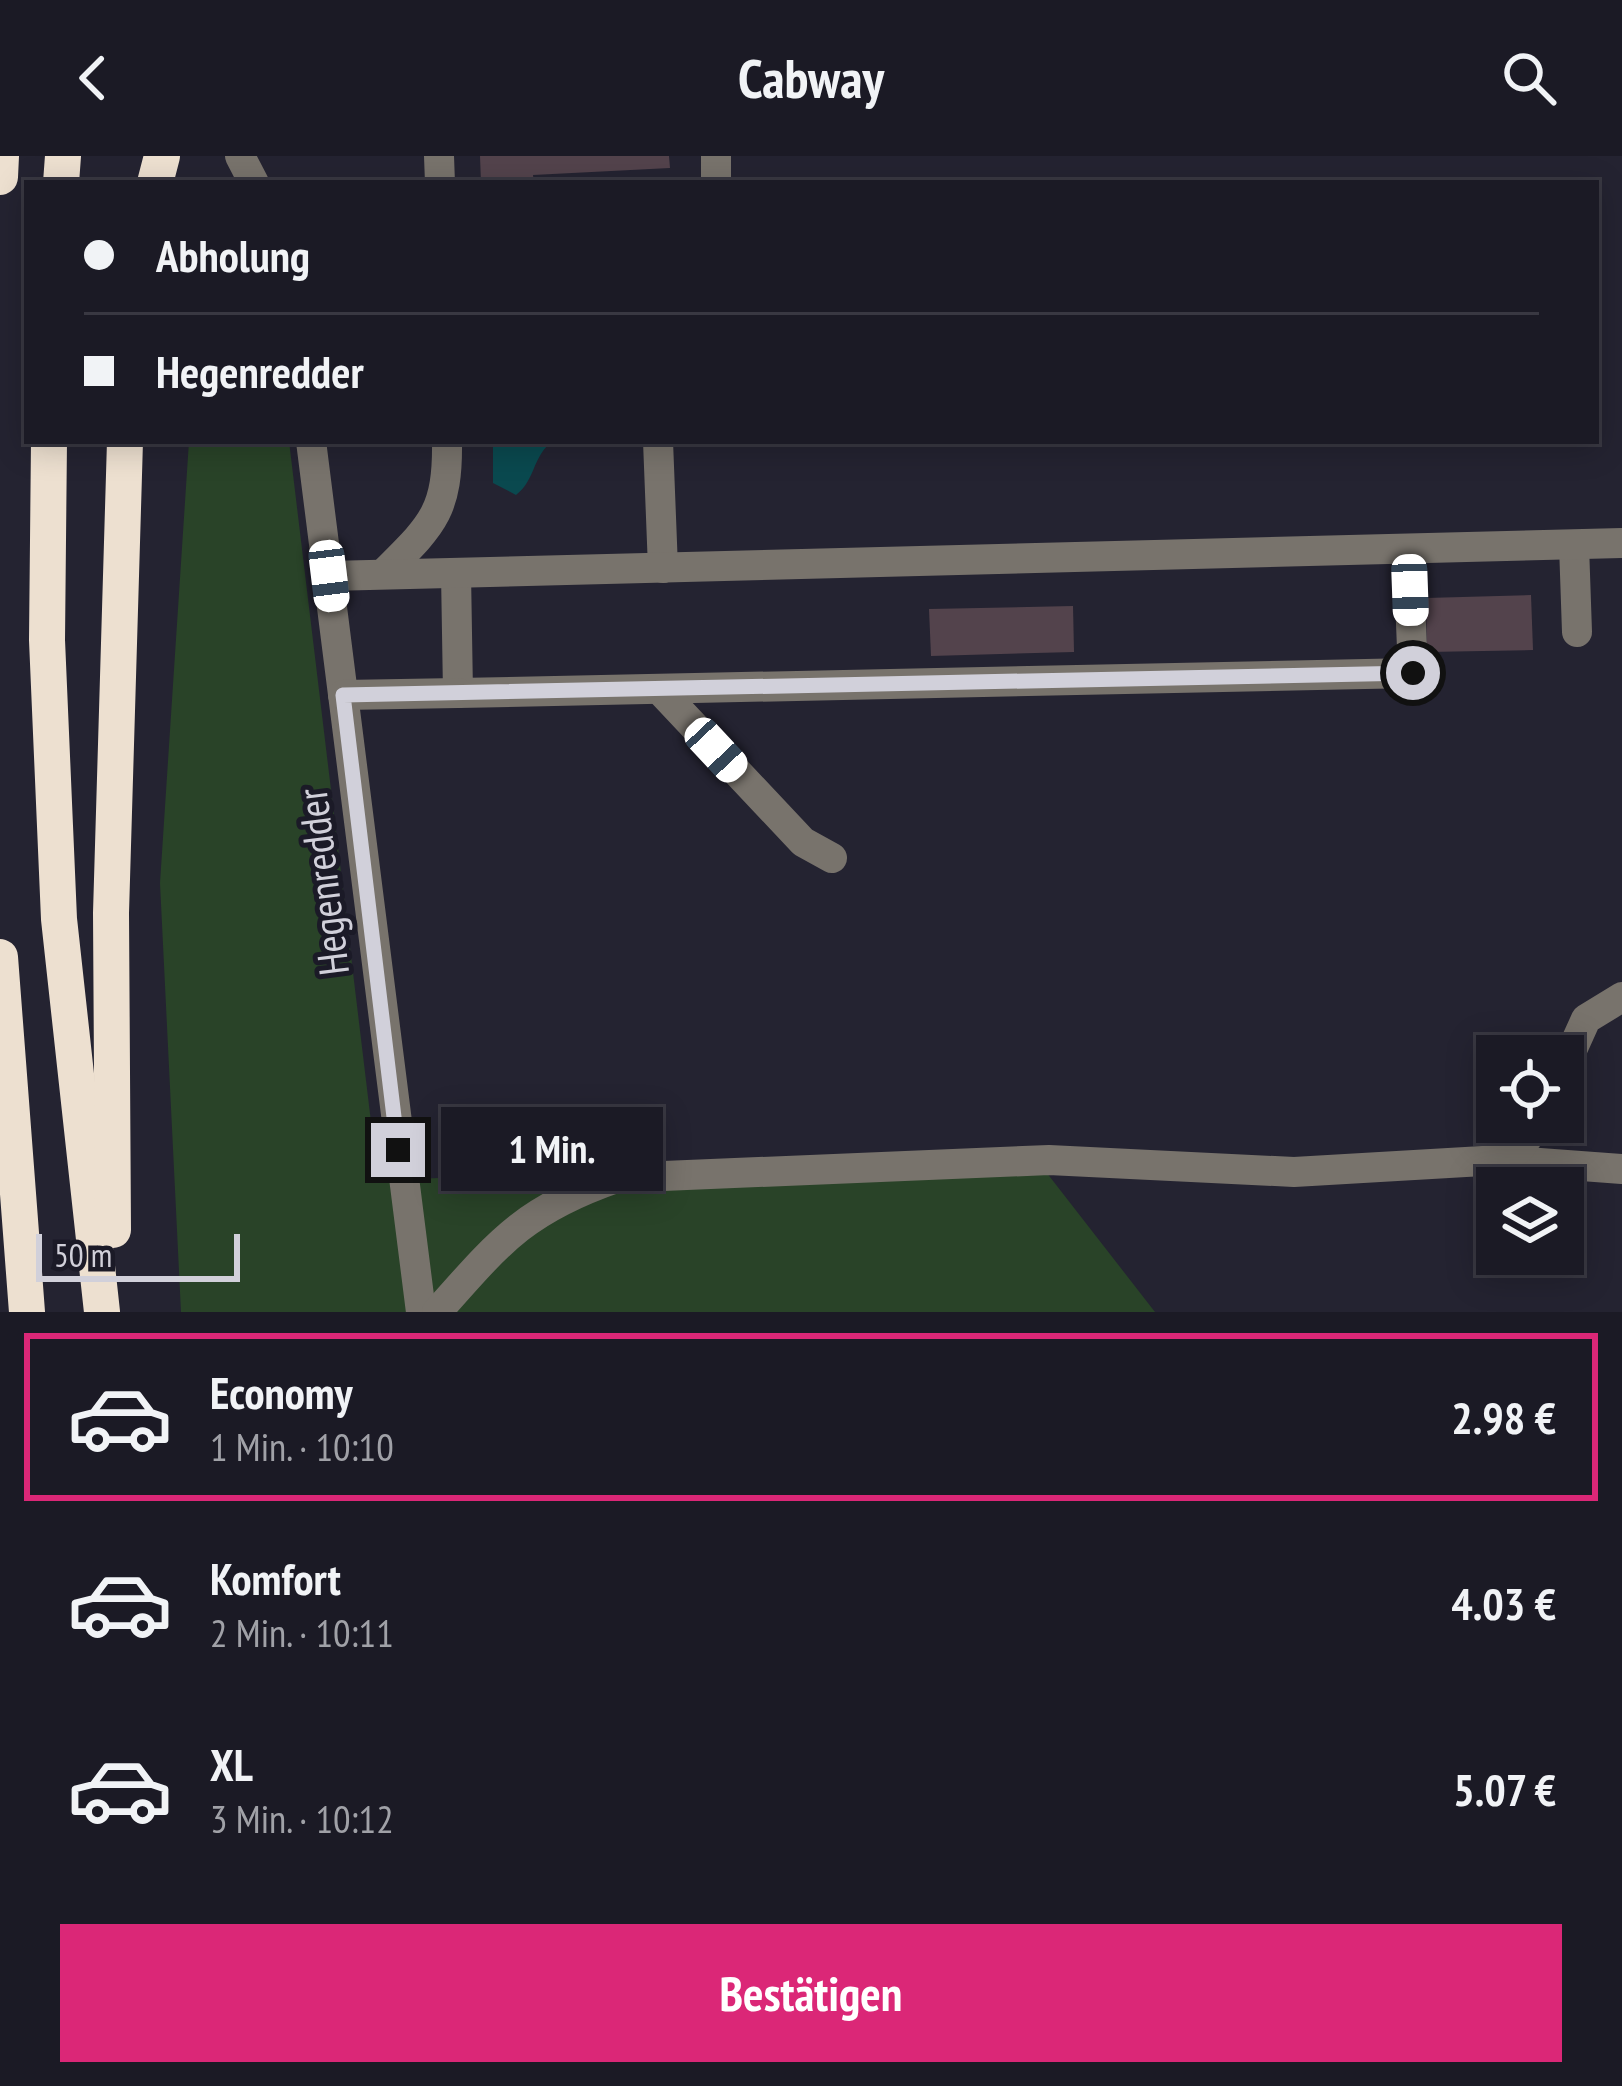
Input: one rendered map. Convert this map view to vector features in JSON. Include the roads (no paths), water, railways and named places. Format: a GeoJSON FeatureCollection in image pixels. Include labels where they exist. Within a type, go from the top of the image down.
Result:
{"type":"FeatureCollection","features":[{"type":"Feature","properties":{"kind":"highway"},"geometry":{"type":"LineString","coordinates":[[0,177],[1,156]]}},
{"type":"Feature","properties":{"kind":"highway"},"geometry":{"type":"LineString","coordinates":[[49,444],[47,640],[58,919],[102,1312]]}},
{"type":"Feature","properties":{"kind":"highway"},"geometry":{"type":"LineString","coordinates":[[114,1312],[111,913],[125,444]]}},
{"type":"Feature","properties":{"kind":"highway"},"geometry":{"type":"LineString","coordinates":[[0,957],[27,1312]]}},
{"type":"Feature","properties":{"kind":"street","name":"Hegenredder"},"geometry":{"type":"LineString","coordinates":[[311,444],[421,1312]]}},
{"type":"Feature","properties":{"kind":"street"},"geometry":{"type":"LineString","coordinates":[[383,574],[437,519],[447,487],[447,444]]}},
{"type":"Feature","properties":{"kind":"street"},"geometry":{"type":"LineString","coordinates":[[658,444],[663,568]]}},
{"type":"Feature","properties":{"kind":"street"},"geometry":{"type":"LineString","coordinates":[[329,576],[1622,543]]}},
{"type":"Feature","properties":{"kind":"street"},"geometry":{"type":"LineString","coordinates":[[1574,545],[1576,632]]}},
{"type":"Feature","properties":{"kind":"street"},"geometry":{"type":"LineString","coordinates":[[343,695],[1413,673],[1408,549]]}},
{"type":"Feature","properties":{"kind":"street"},"geometry":{"type":"LineString","coordinates":[[456,573],[458,693]]}},
{"type":"Feature","properties":{"kind":"street"},"geometry":{"type":"LineString","coordinates":[[659,688],[802,842],[832,858]]}},
{"type":"Feature","properties":{"kind":"street"},"geometry":{"type":"LineString","coordinates":[[1579,1035],[1586,1019],[1622,997]]}},
{"type":"Feature","properties":{"kind":"street"},"geometry":{"type":"LineString","coordinates":[[1500,1160],[1524,1143]]}},
{"type":"Feature","properties":{"kind":"street"},"geometry":{"type":"LineString","coordinates":[[437,1312],[510,1230],[557,1198],[616,1178],[1049,1160],[1294,1172],[1500,1160],[1622,1169]]}}]}
